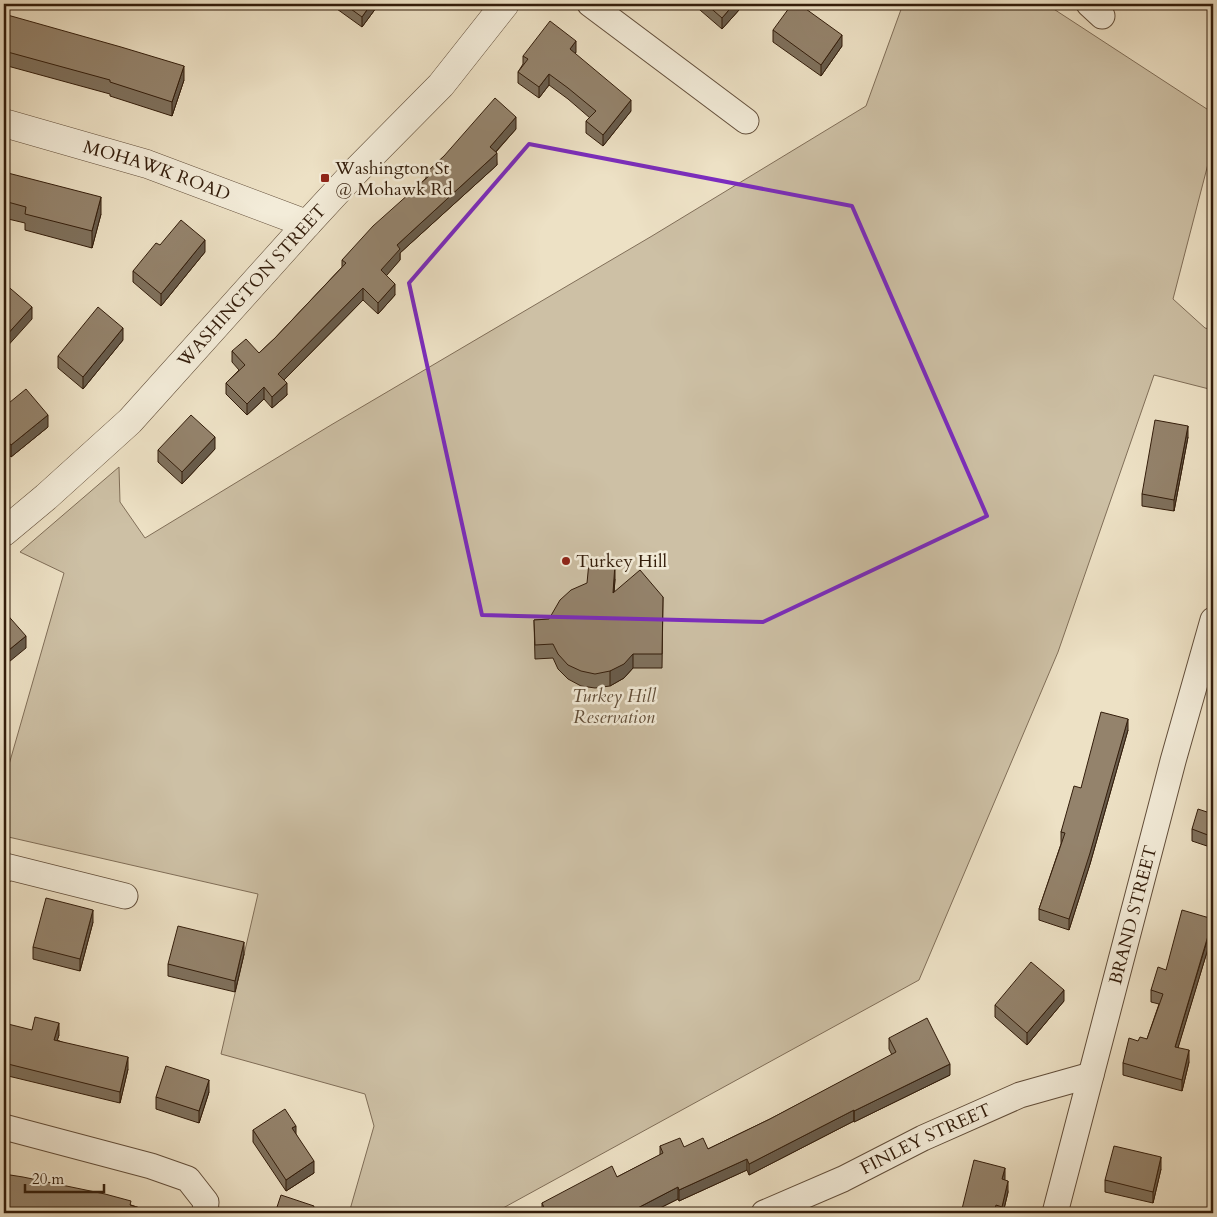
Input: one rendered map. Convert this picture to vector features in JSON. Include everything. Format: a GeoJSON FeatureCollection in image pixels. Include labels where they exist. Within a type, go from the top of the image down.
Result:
{"type":"FeatureCollection","features":[{"type":"Feature","properties":{"kind":"street","name":"WASHINGTON STREET"},"geometry":{"type":"LineString","coordinates":[[4,532],[46,497],[130,421],[307,224],[440,85],[504,4]]}},
{"type":"Feature","properties":{"kind":"street"},"geometry":{"type":"LineString","coordinates":[[590,4],[746,121]]}},
{"type":"Feature","properties":{"kind":"street","name":"MOHAWK ROAD"},"geometry":{"type":"LineString","coordinates":[[4,123],[146,164],[307,224]]}},
{"type":"Feature","properties":{"kind":"street","name":"BRAND STREET"},"geometry":{"type":"LineString","coordinates":[[1056,1213],[1173,761],[1213,620]]}},
{"type":"Feature","properties":{"kind":"street"},"geometry":{"type":"LineString","coordinates":[[5,868],[125,896]]}},
{"type":"Feature","properties":{"kind":"street","name":"FINLEY STREET"},"geometry":{"type":"LineString","coordinates":[[764,1213],[843,1179],[923,1138],[1020,1095],[1091,1076]]}},
{"type":"Feature","properties":{"kind":"street"},"geometry":{"type":"LineString","coordinates":[[4,1127],[151,1166],[188,1179],[206,1202],[205,1213]]}},
{"type":"Feature","properties":{"kind":"highlighted area"},"geometry":{"type":"Polygon","coordinates":[[[529,144],[852,206],[987,516],[763,622],[482,615],[409,283],[529,144]]]}},
{"type":"Feature","properties":{"kind":"green space","name":"Turkey Hill Reservation"},"geometry":{"type":"Polygon","coordinates":[[[903,4],[1046,4],[1213,113],[1213,165],[1208,164],[1173,299],[1205,328],[1213,330],[1213,390],[1154,375],[1058,652],[919,980],[494,1213],[349,1213],[374,1126],[365,1094],[221,1054],[258,894],[4,836],[4,782],[64,573],[20,552],[119,467],[120,502],[145,538],[331,425],[652,236],[866,106],[903,4]]]}},
{"type":"Feature","properties":{"kind":"building"},"geometry":{"type":"Polygon","coordinates":[[[344,4],[371,4],[362,17],[344,4]]]}},
{"type":"Feature","properties":{"kind":"building"},"geometry":{"type":"Polygon","coordinates":[[[706,4],[734,4],[722,18],[706,4]]]}},
{"type":"Feature","properties":{"kind":"building"},"geometry":{"type":"Polygon","coordinates":[[[792,4],[799,4],[842,35],[821,65],[773,30],[792,4]]]}},
{"type":"Feature","properties":{"kind":"building"},"geometry":{"type":"Polygon","coordinates":[[[4,14],[184,66],[172,102],[110,82],[110,80],[4,51],[4,14]]]}},
{"type":"Feature","properties":{"kind":"building"},"geometry":{"type":"Polygon","coordinates":[[[550,21],[576,41],[570,49],[631,100],[603,135],[586,121],[596,111],[568,88],[549,74],[539,87],[518,72],[528,59],[523,56],[550,21]]]}},
{"type":"Feature","properties":{"kind":"building"},"geometry":{"type":"Polygon","coordinates":[[[495,98],[516,117],[490,147],[497,153],[397,245],[400,249],[381,270],[395,284],[378,303],[363,288],[278,374],[287,383],[272,397],[264,387],[247,404],[226,383],[245,365],[232,351],[246,339],[259,353],[275,338],[346,263],[342,260],[373,226],[429,176],[426,173],[444,156],[495,98]]]}},
{"type":"Feature","properties":{"kind":"building"},"geometry":{"type":"Polygon","coordinates":[[[4,172],[101,197],[92,231],[25,214],[26,207],[4,201],[4,172]]]}},
{"type":"Feature","properties":{"kind":"building"},"geometry":{"type":"Polygon","coordinates":[[[181,220],[205,240],[161,294],[133,271],[156,243],[160,245],[181,220]]]}},
{"type":"Feature","properties":{"kind":"building"},"geometry":{"type":"Polygon","coordinates":[[[4,283],[32,307],[4,338],[4,283]]]}},
{"type":"Feature","properties":{"kind":"building"},"geometry":{"type":"Polygon","coordinates":[[[98,307],[123,328],[83,377],[58,356],[98,307]]]}},
{"type":"Feature","properties":{"kind":"building"},"geometry":{"type":"Polygon","coordinates":[[[26,389],[48,415],[11,445],[4,437],[4,407],[26,389]]]}},
{"type":"Feature","properties":{"kind":"building"},"geometry":{"type":"Polygon","coordinates":[[[191,415],[215,437],[182,472],[158,450],[191,415]]]}},
{"type":"Feature","properties":{"kind":"building"},"geometry":{"type":"Polygon","coordinates":[[[1155,420],[1188,426],[1174,500],[1142,494],[1155,420]]]}},
{"type":"Feature","properties":{"kind":"building"},"geometry":{"type":"Polygon","coordinates":[[[589,562],[615,564],[613,593],[640,570],[663,597],[662,654],[633,654],[624,664],[610,671],[595,674],[581,671],[568,665],[558,654],[553,644],[535,645],[534,620],[549,619],[560,600],[571,590],[587,583],[589,562]]]}},
{"type":"Feature","properties":{"kind":"building"},"geometry":{"type":"Polygon","coordinates":[[[4,611],[26,636],[4,654],[4,611]]]}},
{"type":"Feature","properties":{"kind":"building"},"geometry":{"type":"Polygon","coordinates":[[[1101,712],[1128,719],[1069,919],[1039,909],[1065,833],[1061,832],[1074,786],[1081,788],[1101,712]]]}},
{"type":"Feature","properties":{"kind":"building"},"geometry":{"type":"Polygon","coordinates":[[[1198,809],[1213,814],[1213,837],[1192,829],[1198,809]]]}},
{"type":"Feature","properties":{"kind":"building"},"geometry":{"type":"Polygon","coordinates":[[[46,898],[93,910],[80,959],[33,947],[46,898]]]}},
{"type":"Feature","properties":{"kind":"building"},"geometry":{"type":"Polygon","coordinates":[[[1182,910],[1213,919],[1175,1047],[1189,1050],[1182,1080],[1123,1063],[1129,1038],[1138,1041],[1140,1037],[1147,1039],[1163,994],[1151,990],[1158,967],[1166,970],[1182,910]]]}},
{"type":"Feature","properties":{"kind":"building"},"geometry":{"type":"Polygon","coordinates":[[[178,926],[244,942],[235,981],[168,964],[178,926]]]}},
{"type":"Feature","properties":{"kind":"building"},"geometry":{"type":"Polygon","coordinates":[[[1031,962],[1064,990],[1027,1033],[995,1005],[1031,962]]]}},
{"type":"Feature","properties":{"kind":"building"},"geometry":{"type":"Polygon","coordinates":[[[35,1017],[59,1023],[54,1040],[128,1057],[120,1092],[4,1063],[4,1039],[8,1024],[32,1030],[35,1017]]]}},
{"type":"Feature","properties":{"kind":"building"},"geometry":{"type":"Polygon","coordinates":[[[927,1018],[950,1064],[854,1110],[749,1164],[747,1159],[679,1190],[678,1187],[628,1213],[538,1213],[545,1210],[542,1203],[612,1166],[617,1177],[663,1153],[660,1146],[680,1138],[684,1147],[703,1138],[708,1149],[770,1119],[896,1052],[889,1038],[927,1018]]]}},
{"type":"Feature","properties":{"kind":"building"},"geometry":{"type":"Polygon","coordinates":[[[166,1066],[209,1080],[199,1111],[156,1097],[166,1066]]]}},
{"type":"Feature","properties":{"kind":"building"},"geometry":{"type":"Polygon","coordinates":[[[285,1109],[296,1126],[292,1128],[314,1161],[286,1180],[253,1130],[285,1109]]]}},
{"type":"Feature","properties":{"kind":"building"},"geometry":{"type":"Polygon","coordinates":[[[1114,1146],[1161,1157],[1153,1192],[1105,1180],[1114,1146]]]}},
{"type":"Feature","properties":{"kind":"building"},"geometry":{"type":"Polygon","coordinates":[[[974,1160],[1005,1168],[1002,1179],[1008,1181],[1002,1207],[996,1205],[994,1213],[961,1213],[974,1160]]]}},
{"type":"Feature","properties":{"kind":"building"},"geometry":{"type":"Polygon","coordinates":[[[4,1174],[105,1194],[131,1201],[130,1205],[155,1213],[21,1213],[7,1210],[7,1213],[4,1213],[4,1174]]]}},
{"type":"Feature","properties":{"kind":"building"},"geometry":{"type":"Polygon","coordinates":[[[281,1195],[314,1206],[312,1213],[275,1213],[281,1195]]]}},
{"type":"Feature","properties":{"kind":"place","name":"Washington St @ Mohawk Rd"},"geometry":{"type":"Point","coordinates":[325,178]}},
{"type":"Feature","properties":{"kind":"place","name":"Turkey Hill"},"geometry":{"type":"Point","coordinates":[566,561]}}]}
